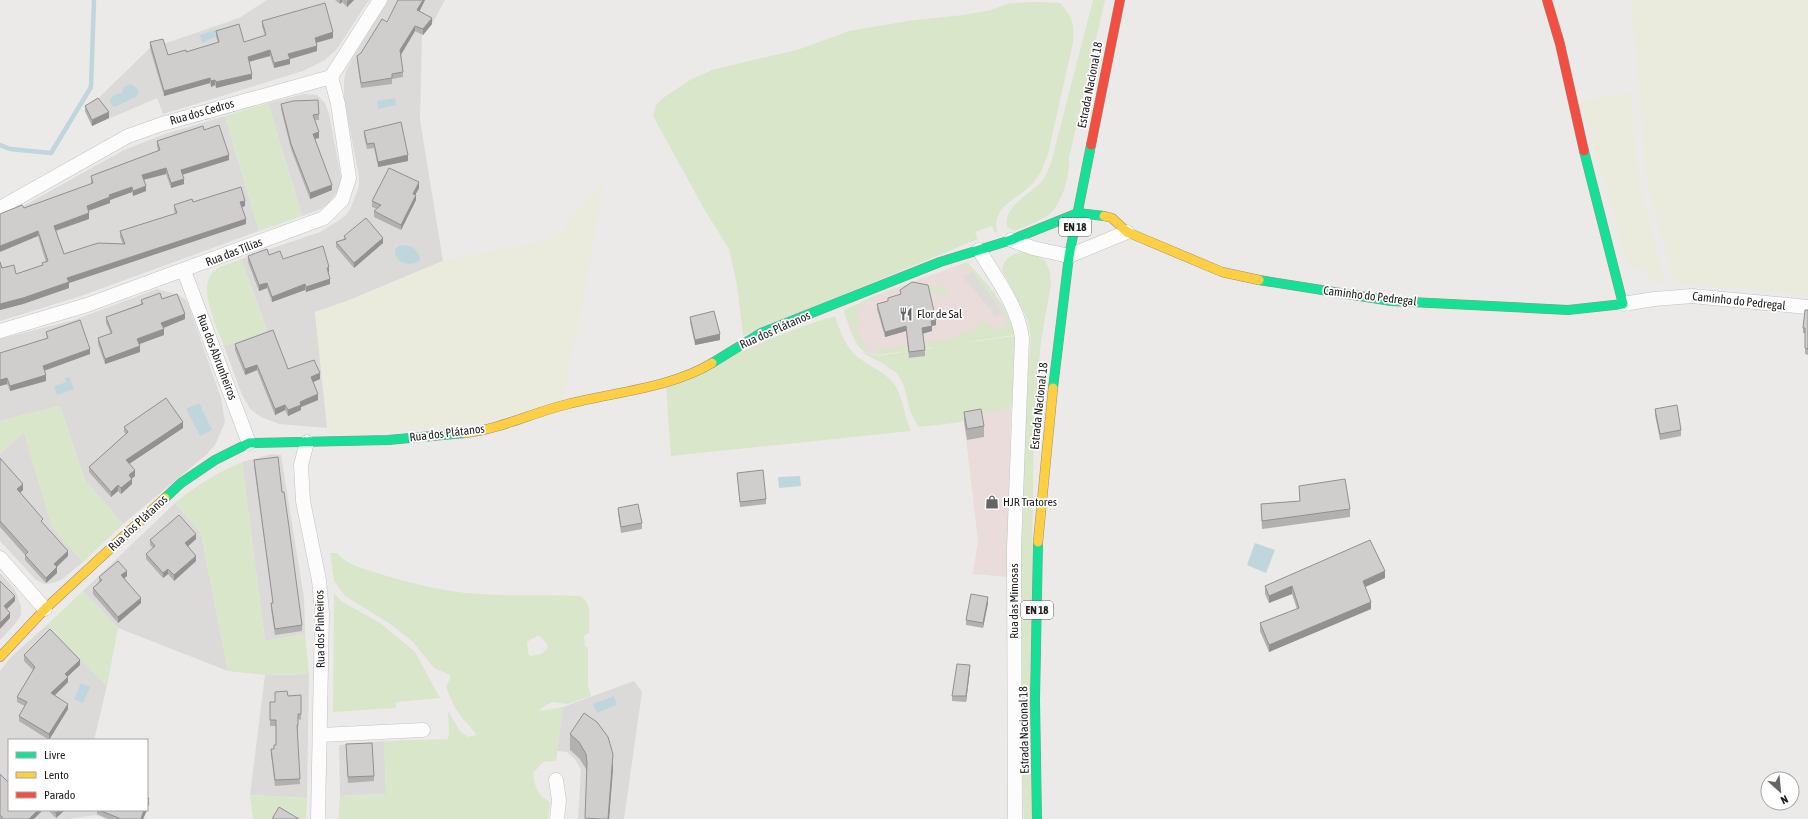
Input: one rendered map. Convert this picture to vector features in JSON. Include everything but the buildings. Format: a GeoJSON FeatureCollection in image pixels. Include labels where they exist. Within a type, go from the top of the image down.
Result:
{"type":"FeatureCollection","features":[{"type":"Feature","properties":{"kind":"street"},"geometry":{"type":"LineString","coordinates":[[331,77],[380,0]]}},
{"type":"Feature","properties":{"kind":"street","name":"Estrada Nacional 18"},"geometry":{"type":"LineString","coordinates":[[1037,819],[1035,700],[1038,551],[1051,401],[1069,256],[1120,0]]}},
{"type":"Feature","properties":{"kind":"street"},"geometry":{"type":"LineString","coordinates":[[1547,0],[1560,44],[1581,139],[1623,304]]}},
{"type":"Feature","properties":{"kind":"street","name":"Rua dos Cedros"},"geometry":{"type":"LineString","coordinates":[[0,208],[128,136],[162,124],[331,77]]}},
{"type":"Feature","properties":{"kind":"street","name":"Rua das Tílias"},"geometry":{"type":"LineString","coordinates":[[0,331],[87,305],[184,271],[324,218],[342,200],[349,178],[338,104],[331,77]]}},
{"type":"Feature","properties":{"kind":"street","name":"Caminho do Pedregal"},"geometry":{"type":"LineString","coordinates":[[1078,213],[1098,214],[1112,218],[1127,232],[1222,272],[1262,281],[1391,301],[1568,310],[1654,299],[1692,296],[1808,307]]}},
{"type":"Feature","properties":{"kind":"street","name":"Rua dos Plátanos"},"geometry":{"type":"LineString","coordinates":[[0,657],[46,609],[180,483],[215,460],[249,442],[388,440],[474,432],[567,404],[679,380],[699,370],[761,333],[940,262],[1011,240],[1078,213]]}},
{"type":"Feature","properties":{"kind":"street"},"geometry":{"type":"LineString","coordinates":[[1011,240],[1033,248],[1069,256],[1127,232]]}},
{"type":"Feature","properties":{"kind":"street","name":"Rua das Mimosas"},"geometry":{"type":"LineString","coordinates":[[979,250],[1015,310],[1020,324],[1022,338],[1014,549],[1015,819]]}},
{"type":"Feature","properties":{"kind":"street","name":"Rua dos Abrunheiros"},"geometry":{"type":"LineString","coordinates":[[184,271],[249,442]]}},
{"type":"Feature","properties":{"kind":"street","name":"Rua dos Pinheiros"},"geometry":{"type":"LineString","coordinates":[[307,442],[301,465],[303,501],[319,580],[322,613],[318,819]]}},
{"type":"Feature","properties":{"kind":"street"},"geometry":{"type":"LineString","coordinates":[[0,558],[46,609]]}},
{"type":"Feature","properties":{"kind":"street"},"geometry":{"type":"LineString","coordinates":[[320,735],[423,730]]}},
{"type":"Feature","properties":{"kind":"street"},"geometry":{"type":"LineString","coordinates":[[556,780],[559,800],[557,819]]}},
{"type":"Feature","properties":{"kind":"shaded area"},"geometry":{"type":"Polygon","coordinates":[[[267,0],[369,0],[337,49],[325,60],[303,71],[163,114],[157,98],[92,126],[85,111],[149,49],[239,18],[267,0]]]}},
{"type":"Feature","properties":{"kind":"shaded area"},"geometry":{"type":"Polygon","coordinates":[[[388,0],[445,0],[433,22],[422,36],[420,120],[443,261],[347,301],[315,312],[327,428],[279,424],[261,417],[250,409],[242,395],[224,346],[267,330],[241,259],[320,232],[346,215],[351,207],[359,186],[359,177],[344,98],[344,80],[346,71],[352,59],[388,0]]]}},
{"type":"Feature","properties":{"kind":"shaded area"},"geometry":{"type":"Polygon","coordinates":[[[1631,0],[1808,0],[1808,295],[1675,284],[1647,184],[1631,0]]]}},
{"type":"Feature","properties":{"kind":"shaded area"},"geometry":{"type":"Polygon","coordinates":[[[1632,92],[1634,136],[1640,187],[1664,282],[1652,285],[1645,271],[1631,268],[1621,246],[1610,200],[1580,101],[1632,92]]]}},
{"type":"Feature","properties":{"kind":"shaded area"},"geometry":{"type":"Polygon","coordinates":[[[304,94],[317,95],[325,103],[329,114],[341,177],[340,188],[328,204],[321,209],[302,216],[268,103],[304,94]]]}},
{"type":"Feature","properties":{"kind":"shaded area"},"geometry":{"type":"Polygon","coordinates":[[[225,116],[259,231],[81,296],[0,321],[0,219],[124,150],[165,134],[225,116]]]}},
{"type":"Feature","properties":{"kind":"shaded area"},"geometry":{"type":"Polygon","coordinates":[[[604,182],[585,290],[563,398],[485,423],[354,435],[329,434],[315,312],[347,301],[443,261],[554,239],[604,182]]]}},
{"type":"Feature","properties":{"kind":"shaded area"},"geometry":{"type":"Polygon","coordinates":[[[967,262],[1002,304],[1014,334],[879,355],[866,353],[858,346],[851,333],[844,311],[871,297],[967,262]]]}},
{"type":"Feature","properties":{"kind":"shaded area"},"geometry":{"type":"Polygon","coordinates":[[[972,272],[998,305],[1002,313],[994,317],[991,310],[963,277],[972,272]]]}},
{"type":"Feature","properties":{"kind":"shaded area"},"geometry":{"type":"Polygon","coordinates":[[[157,289],[179,295],[187,301],[221,398],[225,422],[215,445],[207,454],[123,524],[85,480],[60,406],[0,421],[0,339],[74,320],[157,289]]]}},
{"type":"Feature","properties":{"kind":"shaded area"},"geometry":{"type":"Polygon","coordinates":[[[1011,407],[1007,577],[973,574],[978,541],[964,421],[1011,407]]]}},
{"type":"Feature","properties":{"kind":"shaded area"},"geometry":{"type":"Polygon","coordinates":[[[24,432],[52,527],[83,562],[61,580],[53,583],[44,584],[36,580],[0,541],[0,454],[24,432]]]}},
{"type":"Feature","properties":{"kind":"shaded area"},"geometry":{"type":"Polygon","coordinates":[[[272,454],[281,455],[304,598],[305,634],[265,641],[242,462],[272,454]]]}},
{"type":"Feature","properties":{"kind":"shaded area"},"geometry":{"type":"Polygon","coordinates":[[[175,503],[201,533],[228,671],[118,628],[83,591],[175,503]]]}},
{"type":"Feature","properties":{"kind":"shaded area"},"geometry":{"type":"Polygon","coordinates":[[[0,573],[14,588],[21,606],[21,615],[0,640],[0,573]]]}},
{"type":"Feature","properties":{"kind":"shaded area"},"geometry":{"type":"Polygon","coordinates":[[[47,625],[107,686],[94,739],[8,739],[8,811],[147,811],[143,819],[106,819],[95,815],[70,819],[0,819],[0,671],[11,657],[47,625]]]}},
{"type":"Feature","properties":{"kind":"shaded area"},"geometry":{"type":"Polygon","coordinates":[[[309,674],[307,798],[250,795],[265,675],[309,674]]]}},
{"type":"Feature","properties":{"kind":"shaded area"},"geometry":{"type":"Polygon","coordinates":[[[634,681],[642,692],[624,819],[578,819],[581,769],[574,758],[567,752],[557,751],[563,707],[634,681]]]}},
{"type":"Feature","properties":{"kind":"shaded area"},"geometry":{"type":"Polygon","coordinates":[[[384,741],[386,794],[340,796],[339,745],[384,741]]]}},
{"type":"Feature","properties":{"kind":"green space"},"geometry":{"type":"Polygon","coordinates":[[[1093,0],[1105,0],[1069,158],[1065,187],[1059,202],[1048,216],[1015,231],[1007,227],[1009,213],[1018,202],[1043,180],[1051,163],[1093,0]]]}},
{"type":"Feature","properties":{"kind":"green space"},"geometry":{"type":"Polygon","coordinates":[[[1010,3],[1060,3],[1064,7],[1072,21],[1074,31],[1073,43],[1045,162],[1035,181],[1002,209],[998,215],[996,223],[997,232],[995,233],[992,226],[975,232],[978,239],[743,336],[737,285],[729,249],[704,209],[653,116],[656,105],[663,98],[690,80],[712,70],[800,49],[849,31],[914,20],[964,15],[991,10],[1010,3]]]}},
{"type":"Feature","properties":{"kind":"green space"},"geometry":{"type":"Polygon","coordinates":[[[268,103],[302,216],[259,231],[225,116],[268,103]]]}},
{"type":"Feature","properties":{"kind":"green space"},"geometry":{"type":"Polygon","coordinates":[[[1020,252],[1045,260],[1050,272],[1051,284],[1041,341],[1034,418],[1032,554],[1034,819],[1024,819],[1022,761],[1021,548],[1027,387],[1031,336],[1027,318],[1002,270],[1004,263],[1008,258],[1020,252]]]}},
{"type":"Feature","properties":{"kind":"green space"},"geometry":{"type":"Polygon","coordinates":[[[241,259],[267,331],[224,346],[210,309],[207,288],[209,279],[213,272],[226,264],[241,259]]]}},
{"type":"Feature","properties":{"kind":"green space"},"geometry":{"type":"Polygon","coordinates":[[[967,262],[982,278],[1002,305],[1011,324],[1014,335],[956,344],[1015,336],[1012,407],[955,423],[918,427],[910,411],[904,386],[897,373],[861,352],[879,356],[909,351],[910,358],[925,356],[924,350],[936,347],[877,355],[877,350],[956,338],[965,330],[973,331],[979,322],[987,322],[994,330],[1000,327],[1005,329],[1007,325],[1005,316],[999,305],[967,267],[961,266],[967,262]]]}},
{"type":"Feature","properties":{"kind":"green space"},"geometry":{"type":"Polygon","coordinates":[[[900,286],[855,308],[861,322],[855,326],[864,346],[867,347],[865,352],[860,348],[857,338],[855,339],[844,310],[900,286]]]}},
{"type":"Feature","properties":{"kind":"green space"},"geometry":{"type":"Polygon","coordinates":[[[935,286],[943,287],[949,291],[946,291],[947,294],[938,295],[937,293],[929,294],[915,288],[935,286]]]}},
{"type":"Feature","properties":{"kind":"green space"},"geometry":{"type":"Polygon","coordinates":[[[835,316],[842,335],[852,352],[891,380],[894,384],[899,394],[911,431],[671,456],[666,388],[770,339],[835,316]]]}},
{"type":"Feature","properties":{"kind":"green space"},"geometry":{"type":"Polygon","coordinates":[[[60,406],[85,480],[123,524],[83,562],[52,527],[24,432],[0,454],[0,421],[60,406]]]}},
{"type":"Feature","properties":{"kind":"green space"},"geometry":{"type":"Polygon","coordinates":[[[242,462],[265,641],[305,634],[309,674],[265,675],[228,671],[201,533],[175,503],[207,480],[242,462]]]}},
{"type":"Feature","properties":{"kind":"green space"},"geometry":{"type":"Polygon","coordinates":[[[330,553],[337,553],[355,566],[402,580],[440,589],[479,594],[580,596],[584,599],[589,607],[589,633],[584,636],[585,646],[588,648],[588,686],[591,696],[568,704],[552,702],[540,709],[540,711],[563,707],[556,761],[543,762],[533,773],[537,790],[542,797],[550,802],[548,819],[338,819],[340,796],[386,794],[384,741],[448,739],[448,711],[460,731],[468,737],[477,735],[454,706],[446,687],[450,679],[450,675],[434,668],[413,642],[389,623],[345,596],[334,581],[330,553]],[[537,636],[527,642],[528,653],[530,656],[542,654],[548,647],[540,636],[537,636]]]}},
{"type":"Feature","properties":{"kind":"green space"},"geometry":{"type":"Polygon","coordinates":[[[83,591],[118,628],[107,686],[47,625],[83,591]]]}},
{"type":"Feature","properties":{"kind":"green space"},"geometry":{"type":"Polygon","coordinates":[[[334,593],[341,601],[380,623],[415,652],[440,698],[396,702],[396,708],[333,712],[334,593]]]}},
{"type":"Feature","properties":{"kind":"green space"},"geometry":{"type":"Polygon","coordinates":[[[250,795],[307,798],[306,819],[253,819],[250,795]]]}},
{"type":"Feature","properties":{"kind":"water"},"geometry":{"type":"Polygon","coordinates":[[[218,29],[226,29],[226,32],[202,43],[200,35],[218,29]]]}},
{"type":"Feature","properties":{"kind":"water"},"geometry":{"type":"Polygon","coordinates":[[[130,84],[137,88],[139,92],[137,96],[115,107],[112,106],[110,100],[114,95],[122,93],[124,87],[130,84]]]}},
{"type":"Feature","properties":{"kind":"water"},"geometry":{"type":"Polygon","coordinates":[[[395,98],[396,105],[378,109],[377,101],[395,98]]]}},
{"type":"Feature","properties":{"kind":"water"},"geometry":{"type":"Polygon","coordinates":[[[406,245],[414,248],[420,257],[420,261],[407,264],[397,258],[395,249],[399,246],[406,245]]]}},
{"type":"Feature","properties":{"kind":"water"},"geometry":{"type":"Polygon","coordinates":[[[69,377],[74,389],[57,395],[54,387],[66,382],[65,378],[69,377]]]}},
{"type":"Feature","properties":{"kind":"water"},"geometry":{"type":"Polygon","coordinates":[[[199,403],[212,430],[200,436],[186,409],[199,403]]]}},
{"type":"Feature","properties":{"kind":"water"},"geometry":{"type":"Polygon","coordinates":[[[800,476],[801,486],[779,488],[778,477],[800,476]]]}},
{"type":"Feature","properties":{"kind":"water"},"geometry":{"type":"Polygon","coordinates":[[[1255,543],[1275,550],[1266,573],[1247,565],[1255,543]]]}},
{"type":"Feature","properties":{"kind":"water"},"geometry":{"type":"Polygon","coordinates":[[[81,683],[90,687],[83,703],[74,699],[81,683]]]}},
{"type":"Feature","properties":{"kind":"water"},"geometry":{"type":"Polygon","coordinates":[[[614,696],[617,705],[597,713],[593,704],[614,696]]]}},
{"type":"Feature","properties":{"kind":"waterway"},"geometry":{"type":"LineString","coordinates":[[0,145],[10,149],[51,153],[91,87],[94,0]]}},
{"type":"Feature","properties":{"kind":"traffic: fast"},"geometry":{"type":"LineString","coordinates":[[1053,388],[1069,256],[1091,145]]}},
{"type":"Feature","properties":{"kind":"traffic: fast"},"geometry":{"type":"LineString","coordinates":[[1259,280],[1391,301],[1568,310],[1623,304],[1584,151]]}},
{"type":"Feature","properties":{"kind":"traffic: fast"},"geometry":{"type":"LineString","coordinates":[[712,363],[761,333],[940,262],[1011,240],[1078,213],[1104,216]]}},
{"type":"Feature","properties":{"kind":"traffic: fast"},"geometry":{"type":"LineString","coordinates":[[165,498],[181,483],[215,460],[249,443],[388,440],[465,433]]}},
{"type":"Feature","properties":{"kind":"traffic: fast"},"geometry":{"type":"LineString","coordinates":[[1037,819],[1035,700],[1038,542]]}},
{"type":"Feature","properties":{"kind":"traffic: slow"},"geometry":{"type":"LineString","coordinates":[[1104,216],[1112,218],[1127,232],[1222,272],[1259,280]]}},
{"type":"Feature","properties":{"kind":"traffic: slow"},"geometry":{"type":"LineString","coordinates":[[465,433],[492,428],[555,407],[661,384],[679,378],[712,363]]}},
{"type":"Feature","properties":{"kind":"traffic: slow"},"geometry":{"type":"LineString","coordinates":[[1038,542],[1053,388]]}},
{"type":"Feature","properties":{"kind":"traffic: slow"},"geometry":{"type":"LineString","coordinates":[[0,657],[45,609],[165,498]]}},
{"type":"Feature","properties":{"kind":"traffic: jam"},"geometry":{"type":"LineString","coordinates":[[1091,145],[1120,0]]}},
{"type":"Feature","properties":{"kind":"traffic: jam"},"geometry":{"type":"LineString","coordinates":[[1547,0],[1560,44],[1584,151]]}},
{"type":"Feature","properties":{"kind":"place","name":"Flor de Sal"},"geometry":{"type":"Point","coordinates":[906,314]}},
{"type":"Feature","properties":{"kind":"place","name":"HJR Tratores"},"geometry":{"type":"Point","coordinates":[992,502]}}]}
